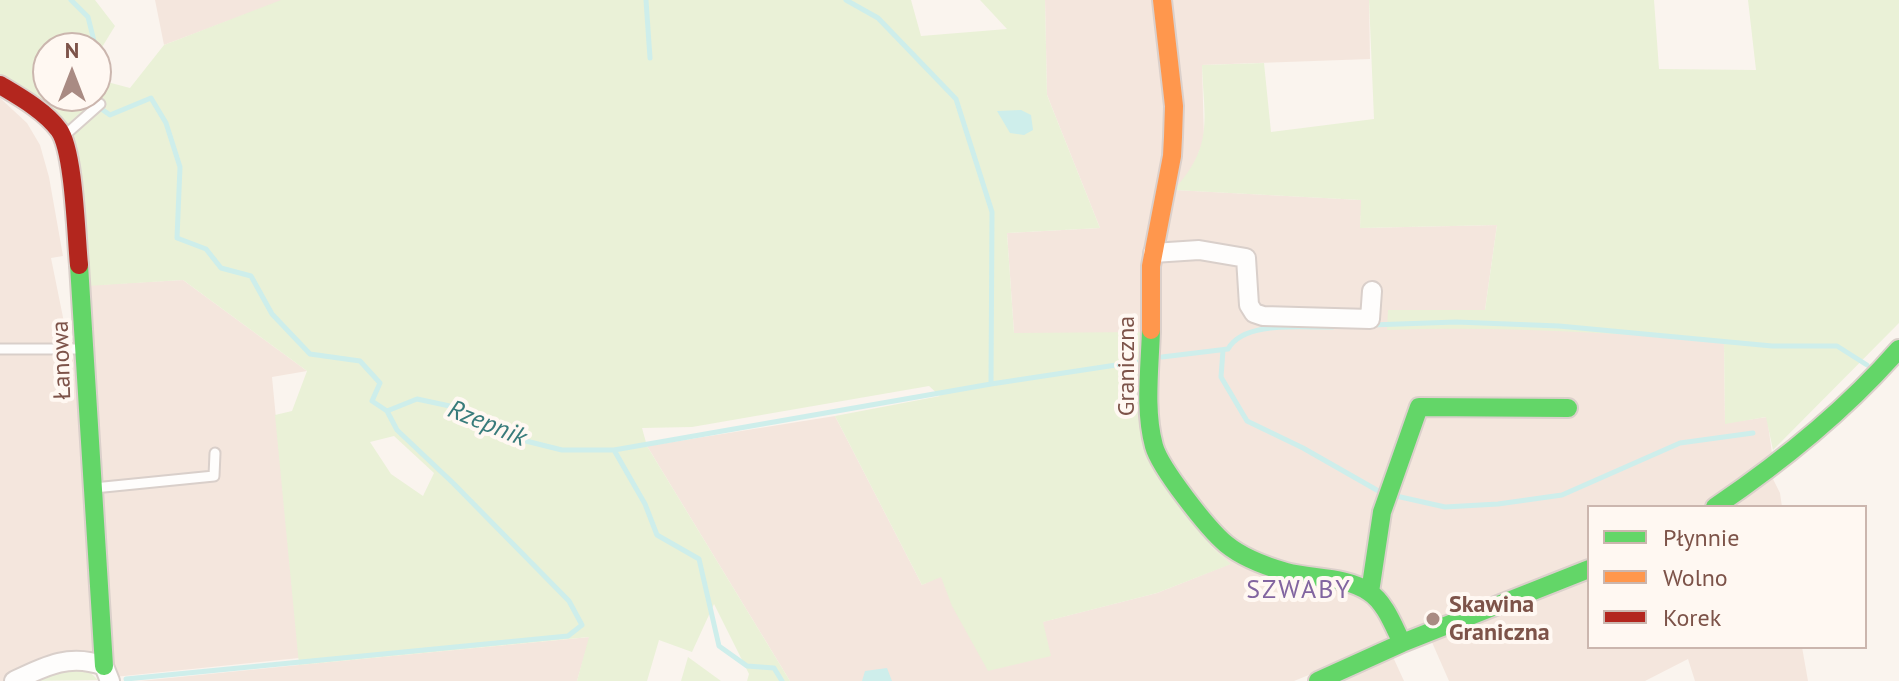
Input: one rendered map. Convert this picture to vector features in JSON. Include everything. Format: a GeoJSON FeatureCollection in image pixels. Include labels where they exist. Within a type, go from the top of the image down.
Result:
{"type":"FeatureCollection","features":[{"type":"Feature","properties":{"kind":"street","name":"Graniczna"},"geometry":{"type":"LineString","coordinates":[[1162,0],[1174,106],[1170,171],[1153,253],[1150,422],[1154,448],[1172,481],[1212,531],[1239,553],[1290,573],[1346,583],[1370,592]]}},
{"type":"Feature","properties":{"kind":"street"},"geometry":{"type":"LineString","coordinates":[[0,85],[27,101],[59,130],[62,138]]}},
{"type":"Feature","properties":{"kind":"street","name":"Łanowa"},"geometry":{"type":"LineString","coordinates":[[62,138],[67,148],[84,310],[91,489],[107,673]]}},
{"type":"Feature","properties":{"kind":"street"},"geometry":{"type":"LineString","coordinates":[[1153,253],[1199,250],[1246,258],[1249,305],[1254,313],[1263,316],[1370,319],[1372,291]]}},
{"type":"Feature","properties":{"kind":"street"},"geometry":{"type":"LineString","coordinates":[[1718,505],[1760,478],[1835,415],[1899,349]]}},
{"type":"Feature","properties":{"kind":"street"},"geometry":{"type":"LineString","coordinates":[[1402,643],[1383,607],[1370,592],[1382,512],[1419,407],[1568,408]]}},
{"type":"Feature","properties":{"kind":"street"},"geometry":{"type":"LineString","coordinates":[[1318,681],[1402,643],[1587,570]]}},
{"type":"Feature","properties":{"kind":"street","name":"Łanowa"},"geometry":{"type":"LineString","coordinates":[[14,681],[42,667],[76,658],[107,673]]}},
{"type":"Feature","properties":{"kind":"lane"},"geometry":{"type":"LineString","coordinates":[[62,138],[91,112]]}},
{"type":"Feature","properties":{"kind":"lane"},"geometry":{"type":"LineString","coordinates":[[0,349],[86,349]]}},
{"type":"Feature","properties":{"kind":"lane"},"geometry":{"type":"LineString","coordinates":[[91,489],[214,476],[215,453]]}},
{"type":"Feature","properties":{"kind":"shaded area"},"geometry":{"type":"Polygon","coordinates":[[[155,0],[281,0],[281,1],[164,45],[155,0]]]}},
{"type":"Feature","properties":{"kind":"shaded area"},"geometry":{"type":"Polygon","coordinates":[[[1045,0],[1369,0],[1370,59],[1202,65],[1204,139],[1193,168],[1175,190],[1362,200],[1360,228],[1497,225],[1485,310],[1387,329],[1558,329],[1724,341],[1725,423],[1767,417],[1773,461],[1707,505],[1587,505],[1587,563],[1294,681],[790,681],[647,446],[835,416],[922,585],[1011,541],[1042,622],[1157,593],[1230,564],[1212,547],[1167,483],[1014,333],[1007,233],[1100,228],[1047,95],[1045,0]]]}},
{"type":"Feature","properties":{"kind":"shaded area"},"geometry":{"type":"Polygon","coordinates":[[[0,98],[27,123],[40,145],[49,177],[63,256],[51,258],[68,342],[77,342],[75,286],[183,280],[307,371],[272,377],[299,658],[114,677],[70,666],[27,681],[0,681],[0,98]]]}},
{"type":"Feature","properties":{"kind":"shaded area"},"geometry":{"type":"Polygon","coordinates":[[[1773,479],[1782,505],[1736,505],[1773,479]]]}},
{"type":"Feature","properties":{"kind":"shaded area"},"geometry":{"type":"Polygon","coordinates":[[[1587,577],[1587,649],[1802,649],[1808,681],[1695,681],[1688,659],[1645,681],[1449,681],[1431,640],[1587,577]]]}},
{"type":"Feature","properties":{"kind":"shaded area"},"geometry":{"type":"Polygon","coordinates":[[[590,637],[577,681],[139,681],[299,665],[590,637]]]}},
{"type":"Feature","properties":{"kind":"shaded area"},"geometry":{"type":"Polygon","coordinates":[[[1393,657],[1404,681],[1337,681],[1393,657]]]}},
{"type":"Feature","properties":{"kind":"green space"},"geometry":{"type":"Polygon","coordinates":[[[0,0],[95,0],[115,26],[111,32],[32,32],[32,112],[0,78],[0,0]]]}},
{"type":"Feature","properties":{"kind":"green space"},"geometry":{"type":"Polygon","coordinates":[[[281,0],[911,0],[921,36],[1007,29],[980,0],[1045,0],[1047,95],[1100,228],[1007,233],[1014,333],[1144,332],[1167,483],[1212,547],[1231,564],[1157,593],[1043,622],[1051,656],[988,671],[952,606],[941,577],[922,585],[835,416],[940,396],[929,386],[692,427],[642,428],[647,446],[790,681],[747,681],[749,674],[714,604],[692,652],[659,640],[647,681],[577,681],[589,637],[299,665],[275,415],[292,411],[307,371],[183,280],[87,286],[74,156],[32,112],[112,112],[112,83],[130,88],[164,45],[281,0]],[[394,436],[370,442],[391,474],[423,496],[434,473],[394,436]]]}},
{"type":"Feature","properties":{"kind":"green space"},"geometry":{"type":"Polygon","coordinates":[[[1369,0],[1654,0],[1659,69],[1756,70],[1748,0],[1899,0],[1899,323],[1773,450],[1766,417],[1725,424],[1724,341],[1513,330],[1387,330],[1388,310],[1485,310],[1497,225],[1360,228],[1361,200],[1174,190],[1196,159],[1204,132],[1202,65],[1264,63],[1271,132],[1374,119],[1369,0]]]}},
{"type":"Feature","properties":{"kind":"green space"},"geometry":{"type":"Polygon","coordinates":[[[688,657],[721,681],[681,681],[688,657]]]}},
{"type":"Feature","properties":{"kind":"green space"},"geometry":{"type":"Polygon","coordinates":[[[70,666],[88,670],[98,680],[27,681],[70,666]]]}},
{"type":"Feature","properties":{"kind":"water"},"geometry":{"type":"Polygon","coordinates":[[[1021,110],[1031,115],[1033,130],[1024,135],[1010,133],[997,111],[1021,110]]]}},
{"type":"Feature","properties":{"kind":"water"},"geometry":{"type":"Polygon","coordinates":[[[887,668],[892,681],[862,681],[865,671],[887,668]]]}},
{"type":"Feature","properties":{"kind":"waterway","name":"Rzepnik"},"geometry":{"type":"LineString","coordinates":[[71,0],[88,17],[92,32]]}},
{"type":"Feature","properties":{"kind":"waterway"},"geometry":{"type":"LineString","coordinates":[[646,0],[650,58]]}},
{"type":"Feature","properties":{"kind":"waterway"},"geometry":{"type":"LineString","coordinates":[[846,0],[878,18],[956,99],[992,212],[991,384]]}},
{"type":"Feature","properties":{"kind":"waterway","name":"Rzepnik"},"geometry":{"type":"LineString","coordinates":[[106,112],[110,115],[151,98],[166,123],[180,167],[177,238],[206,249],[221,268],[251,276],[272,314],[310,354],[360,361],[380,383],[372,401],[387,411],[417,399],[459,408],[514,438],[562,450],[614,450],[645,504],[657,535],[699,559],[719,646],[747,666],[774,668],[782,681]]}},
{"type":"Feature","properties":{"kind":"waterway"},"geometry":{"type":"LineString","coordinates":[[1371,325],[1456,322],[1559,326],[1772,346],[1837,346],[1867,365]]}},
{"type":"Feature","properties":{"kind":"waterway"},"geometry":{"type":"LineString","coordinates":[[1162,357],[1228,349],[1247,333],[1260,330],[1333,327]]}},
{"type":"Feature","properties":{"kind":"waterway"},"geometry":{"type":"LineString","coordinates":[[1223,350],[1221,377],[1247,421],[1303,448],[1382,493]]}},
{"type":"Feature","properties":{"kind":"waterway"},"geometry":{"type":"LineString","coordinates":[[614,450],[991,384],[1136,362]]}},
{"type":"Feature","properties":{"kind":"waterway"},"geometry":{"type":"LineString","coordinates":[[126,679],[568,636],[582,625],[569,601],[397,430],[387,411]]}},
{"type":"Feature","properties":{"kind":"waterway"},"geometry":{"type":"LineString","coordinates":[[1396,496],[1445,507],[1498,504],[1562,495],[1680,443],[1753,433]]}},
{"type":"Feature","properties":{"kind":"traffic: fast"},"geometry":{"type":"LineString","coordinates":[[79,265],[104,666]]}},
{"type":"Feature","properties":{"kind":"traffic: fast"},"geometry":{"type":"LineString","coordinates":[[1151,330],[1148,403],[1154,446],[1165,468],[1197,512],[1226,544],[1254,561],[1286,572],[1339,580],[1369,592],[1384,608],[1402,643]]}},
{"type":"Feature","properties":{"kind":"traffic: fast"},"geometry":{"type":"LineString","coordinates":[[1718,505],[1812,434],[1899,349]]}},
{"type":"Feature","properties":{"kind":"traffic: fast"},"geometry":{"type":"LineString","coordinates":[[1370,592],[1382,512],[1419,407],[1568,408]]}},
{"type":"Feature","properties":{"kind":"traffic: fast"},"geometry":{"type":"LineString","coordinates":[[1318,681],[1402,643],[1587,570]]}},
{"type":"Feature","properties":{"kind":"traffic: slow"},"geometry":{"type":"LineString","coordinates":[[1151,330],[1151,266],[1173,137],[1174,106],[1162,0]]}},
{"type":"Feature","properties":{"kind":"traffic: jam"},"geometry":{"type":"LineString","coordinates":[[0,85],[47,117],[64,141],[71,174],[79,265]]}},
{"type":"Feature","properties":{"kind":"place","name":"Skawina Graniczna"},"geometry":{"type":"Point","coordinates":[1433,619]}},
{"type":"Feature","properties":{"kind":"district","name":"SZWABY"},"geometry":{"type":"Point","coordinates":[1299,591]}}]}
